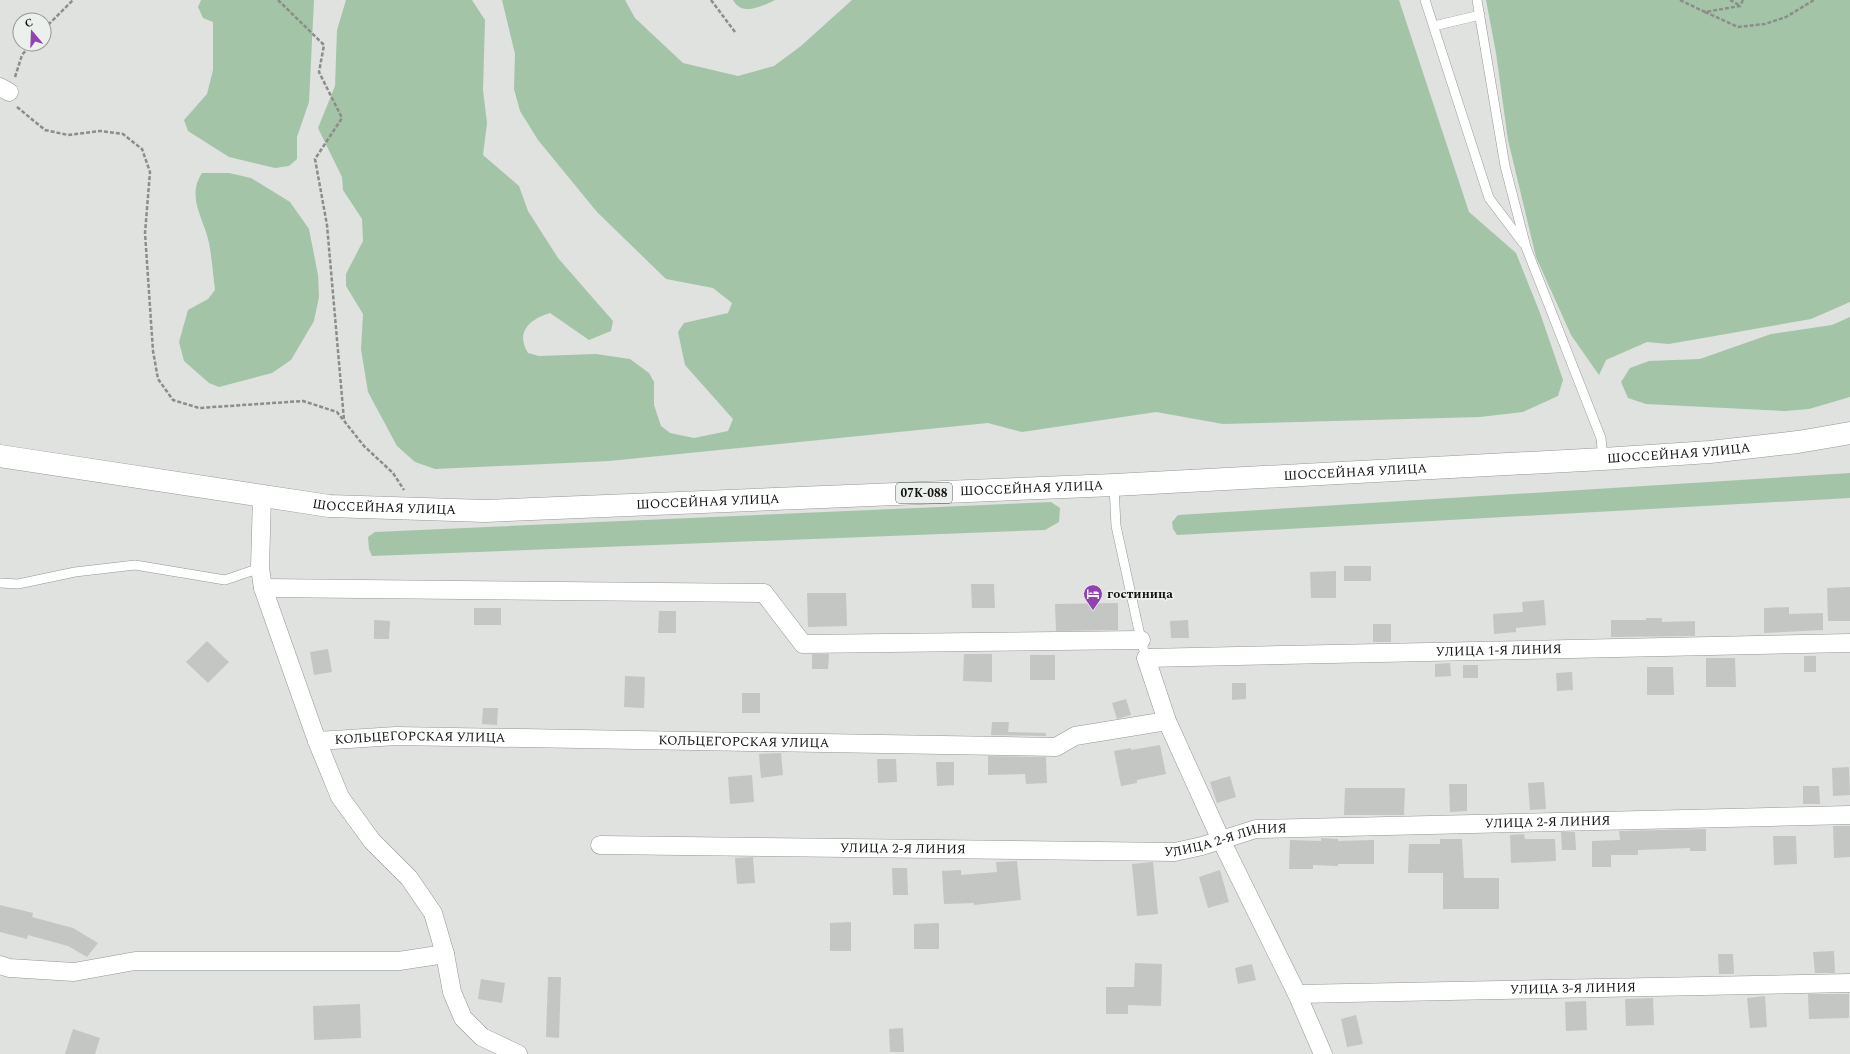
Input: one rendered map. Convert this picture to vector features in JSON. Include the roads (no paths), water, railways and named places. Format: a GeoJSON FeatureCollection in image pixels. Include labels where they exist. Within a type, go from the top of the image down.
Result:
{"type":"FeatureCollection","features":[{"type":"Feature","properties":{"kind":"main road","name":"ШОССЕЙНАЯ УЛИЦА"},"geometry":{"type":"LineString","coordinates":[[0,456],[329,506],[485,512],[1114,485],[1603,459],[1710,452],[1798,442],[1850,433]]}},
{"type":"Feature","properties":{"kind":"street"},"geometry":{"type":"LineString","coordinates":[[262,496],[260,568],[263,588],[290,668],[317,741],[340,797],[372,842],[409,878],[433,913],[445,954],[452,992],[463,1018],[482,1037],[518,1054]]}},
{"type":"Feature","properties":{"kind":"street"},"geometry":{"type":"LineString","coordinates":[[263,588],[764,593],[803,644],[1141,640]]}},
{"type":"Feature","properties":{"kind":"street","name":"УЛИЦА 1-Я ЛИНИЯ"},"geometry":{"type":"LineString","coordinates":[[1146,658],[1850,643]]}},
{"type":"Feature","properties":{"kind":"street"},"geometry":{"type":"LineString","coordinates":[[1146,658],[1167,721],[1221,840],[1297,994],[1323,1054]]}},
{"type":"Feature","properties":{"kind":"street","name":"КОЛЬЦЕГОРСКАЯ УЛИЦА"},"geometry":{"type":"LineString","coordinates":[[317,741],[396,736],[1056,747],[1075,736],[1167,721]]}},
{"type":"Feature","properties":{"kind":"street","name":"УЛИЦА 2-Я ЛИНИЯ"},"geometry":{"type":"LineString","coordinates":[[600,845],[1175,852],[1202,846],[1256,829],[1850,815]]}},
{"type":"Feature","properties":{"kind":"street"},"geometry":{"type":"LineString","coordinates":[[0,965],[9,968],[74,972],[134,961],[399,961],[445,954]]}},
{"type":"Feature","properties":{"kind":"street","name":"УЛИЦА 3-Я ЛИНИЯ"},"geometry":{"type":"LineString","coordinates":[[1297,994],[1850,983]]}},
{"type":"Feature","properties":{"kind":"lane"},"geometry":{"type":"LineString","coordinates":[[1425,0],[1452,90],[1489,198],[1526,247]]}},
{"type":"Feature","properties":{"kind":"lane"},"geometry":{"type":"LineString","coordinates":[[1477,0],[1505,166],[1526,247],[1601,438],[1603,459]]}},
{"type":"Feature","properties":{"kind":"lane"},"geometry":{"type":"LineString","coordinates":[[1434,26],[1480,15]]}},
{"type":"Feature","properties":{"kind":"lane"},"geometry":{"type":"LineString","coordinates":[[1114,485],[1116,526],[1146,658]]}},
{"type":"Feature","properties":{"kind":"lane"},"geometry":{"type":"LineString","coordinates":[[0,583],[18,584],[75,572],[135,565],[225,580],[260,568]]}},
{"type":"Feature","properties":{"kind":"place","name":"гостиница"},"geometry":{"type":"Point","coordinates":[1093,611]}}]}
